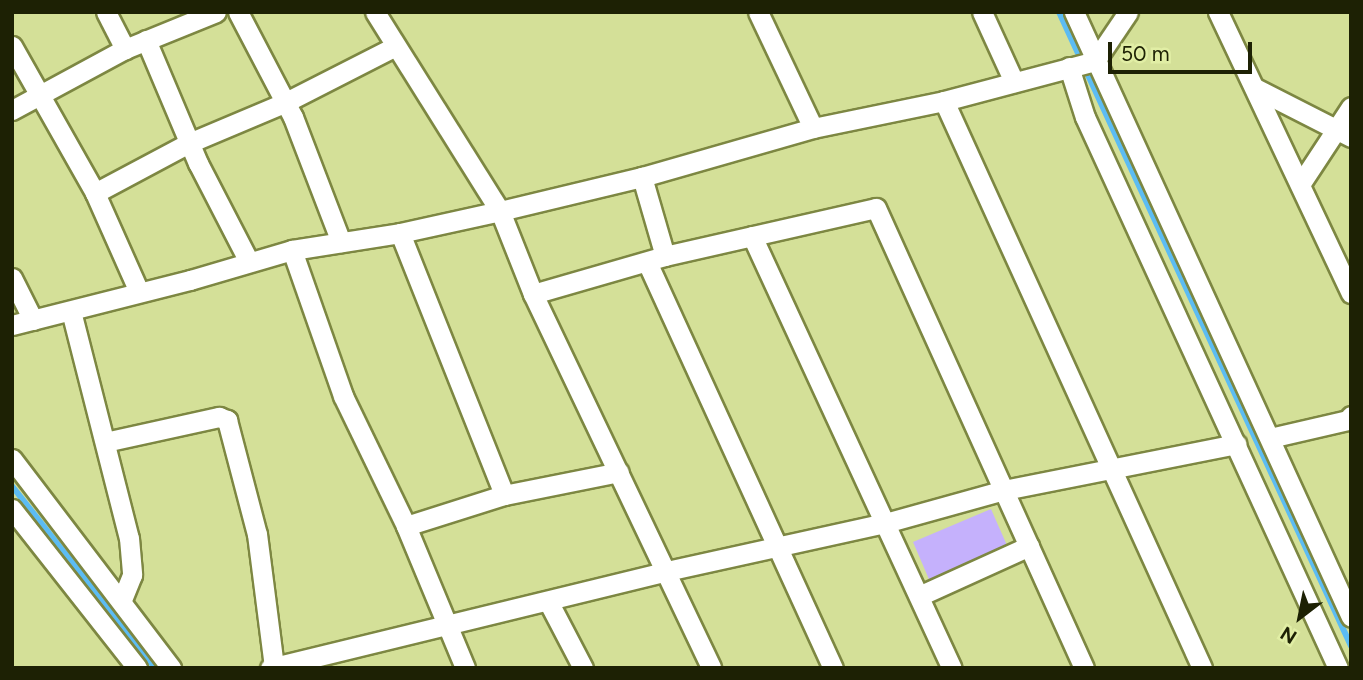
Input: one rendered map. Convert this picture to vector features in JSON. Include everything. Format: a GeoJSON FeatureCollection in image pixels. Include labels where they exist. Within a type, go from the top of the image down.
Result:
{"type":"FeatureCollection","features":[{"type":"Feature","properties":{"kind":"street"},"geometry":{"type":"LineString","coordinates":[[106,12],[125,49]]}},
{"type":"Feature","properties":{"kind":"street"},"geometry":{"type":"LineString","coordinates":[[12,110],[125,49],[216,12]]}},
{"type":"Feature","properties":{"kind":"street"},"geometry":{"type":"LineString","coordinates":[[238,12],[286,102],[341,242]]}},
{"type":"Feature","properties":{"kind":"street"},"geometry":{"type":"LineString","coordinates":[[375,12],[500,211],[533,294],[711,668]]}},
{"type":"Feature","properties":{"kind":"street"},"geometry":{"type":"LineString","coordinates":[[758,12],[813,128]]}},
{"type":"Feature","properties":{"kind":"street"},"geometry":{"type":"LineString","coordinates":[[982,12],[1014,82]]}},
{"type":"Feature","properties":{"kind":"street"},"geometry":{"type":"LineString","coordinates":[[1074,12],[1351,617]]}},
{"type":"Feature","properties":{"kind":"street"},"geometry":{"type":"LineString","coordinates":[[12,325],[190,281],[292,250],[400,233],[500,211],[642,177],[813,128],[944,101],[1096,61],[1128,12]]}},
{"type":"Feature","properties":{"kind":"street"},"geometry":{"type":"LineString","coordinates":[[1219,12],[1351,293]]}},
{"type":"Feature","properties":{"kind":"street"},"geometry":{"type":"LineString","coordinates":[[146,40],[189,143],[249,262]]}},
{"type":"Feature","properties":{"kind":"street"},"geometry":{"type":"LineString","coordinates":[[12,46],[96,193],[139,292]]}},
{"type":"Feature","properties":{"kind":"street"},"geometry":{"type":"LineString","coordinates":[[96,193],[189,143],[286,102],[396,46]]}},
{"type":"Feature","properties":{"kind":"street"},"geometry":{"type":"LineString","coordinates":[[1069,67],[1085,117],[1338,668]]}},
{"type":"Feature","properties":{"kind":"street"},"geometry":{"type":"LineString","coordinates":[[1255,88],[1344,133]]}},
{"type":"Feature","properties":{"kind":"street"},"geometry":{"type":"LineString","coordinates":[[944,101],[1202,668]]}},
{"type":"Feature","properties":{"kind":"street"},"geometry":{"type":"LineString","coordinates":[[1301,184],[1344,133],[1351,107]]}},
{"type":"Feature","properties":{"kind":"street"},"geometry":{"type":"LineString","coordinates":[[642,177],[656,259],[777,546],[833,668]]}},
{"type":"Feature","properties":{"kind":"street"},"geometry":{"type":"LineString","coordinates":[[533,294],[656,259],[876,208],[1084,668]]}},
{"type":"Feature","properties":{"kind":"street"},"geometry":{"type":"LineString","coordinates":[[400,233],[504,495]]}},
{"type":"Feature","properties":{"kind":"street"},"geometry":{"type":"LineString","coordinates":[[752,236],[952,668]]}},
{"type":"Feature","properties":{"kind":"street"},"geometry":{"type":"LineString","coordinates":[[292,250],[343,396],[405,526],[444,625],[465,668]]}},
{"type":"Feature","properties":{"kind":"street"},"geometry":{"type":"LineString","coordinates":[[12,278],[33,320]]}},
{"type":"Feature","properties":{"kind":"street"},"geometry":{"type":"LineString","coordinates":[[71,311],[106,442],[132,558],[132,575],[122,600]]}},
{"type":"Feature","properties":{"kind":"street"},"geometry":{"type":"LineString","coordinates":[[1270,438],[1348,420],[1351,416]]}},
{"type":"Feature","properties":{"kind":"street"},"geometry":{"type":"LineString","coordinates":[[106,442],[219,417],[227,420],[257,534],[272,667],[667,571],[885,523],[1003,490],[1237,444]]}},
{"type":"Feature","properties":{"kind":"street"},"geometry":{"type":"LineString","coordinates":[[12,459],[137,668]]}},
{"type":"Feature","properties":{"kind":"street"},"geometry":{"type":"LineString","coordinates":[[405,526],[504,495],[619,472]]}},
{"type":"Feature","properties":{"kind":"street"},"geometry":{"type":"LineString","coordinates":[[14,516],[82,575],[122,600],[171,668]]}},
{"type":"Feature","properties":{"kind":"street"},"geometry":{"type":"LineString","coordinates":[[919,596],[1029,546]]}},
{"type":"Feature","properties":{"kind":"street"},"geometry":{"type":"LineString","coordinates":[[548,601],[583,668]]}},
{"type":"Feature","properties":{"kind":"shaded area"},"geometry":{"type":"Polygon","coordinates":[[[991,509],[1009,550],[931,584],[913,542],[991,509]]]}},
{"type":"Feature","properties":{"kind":"waterway"},"geometry":{"type":"LineString","coordinates":[[1059,12],[1351,646]]}},
{"type":"Feature","properties":{"kind":"waterway"},"geometry":{"type":"LineString","coordinates":[[12,486],[155,668]]}}]}
